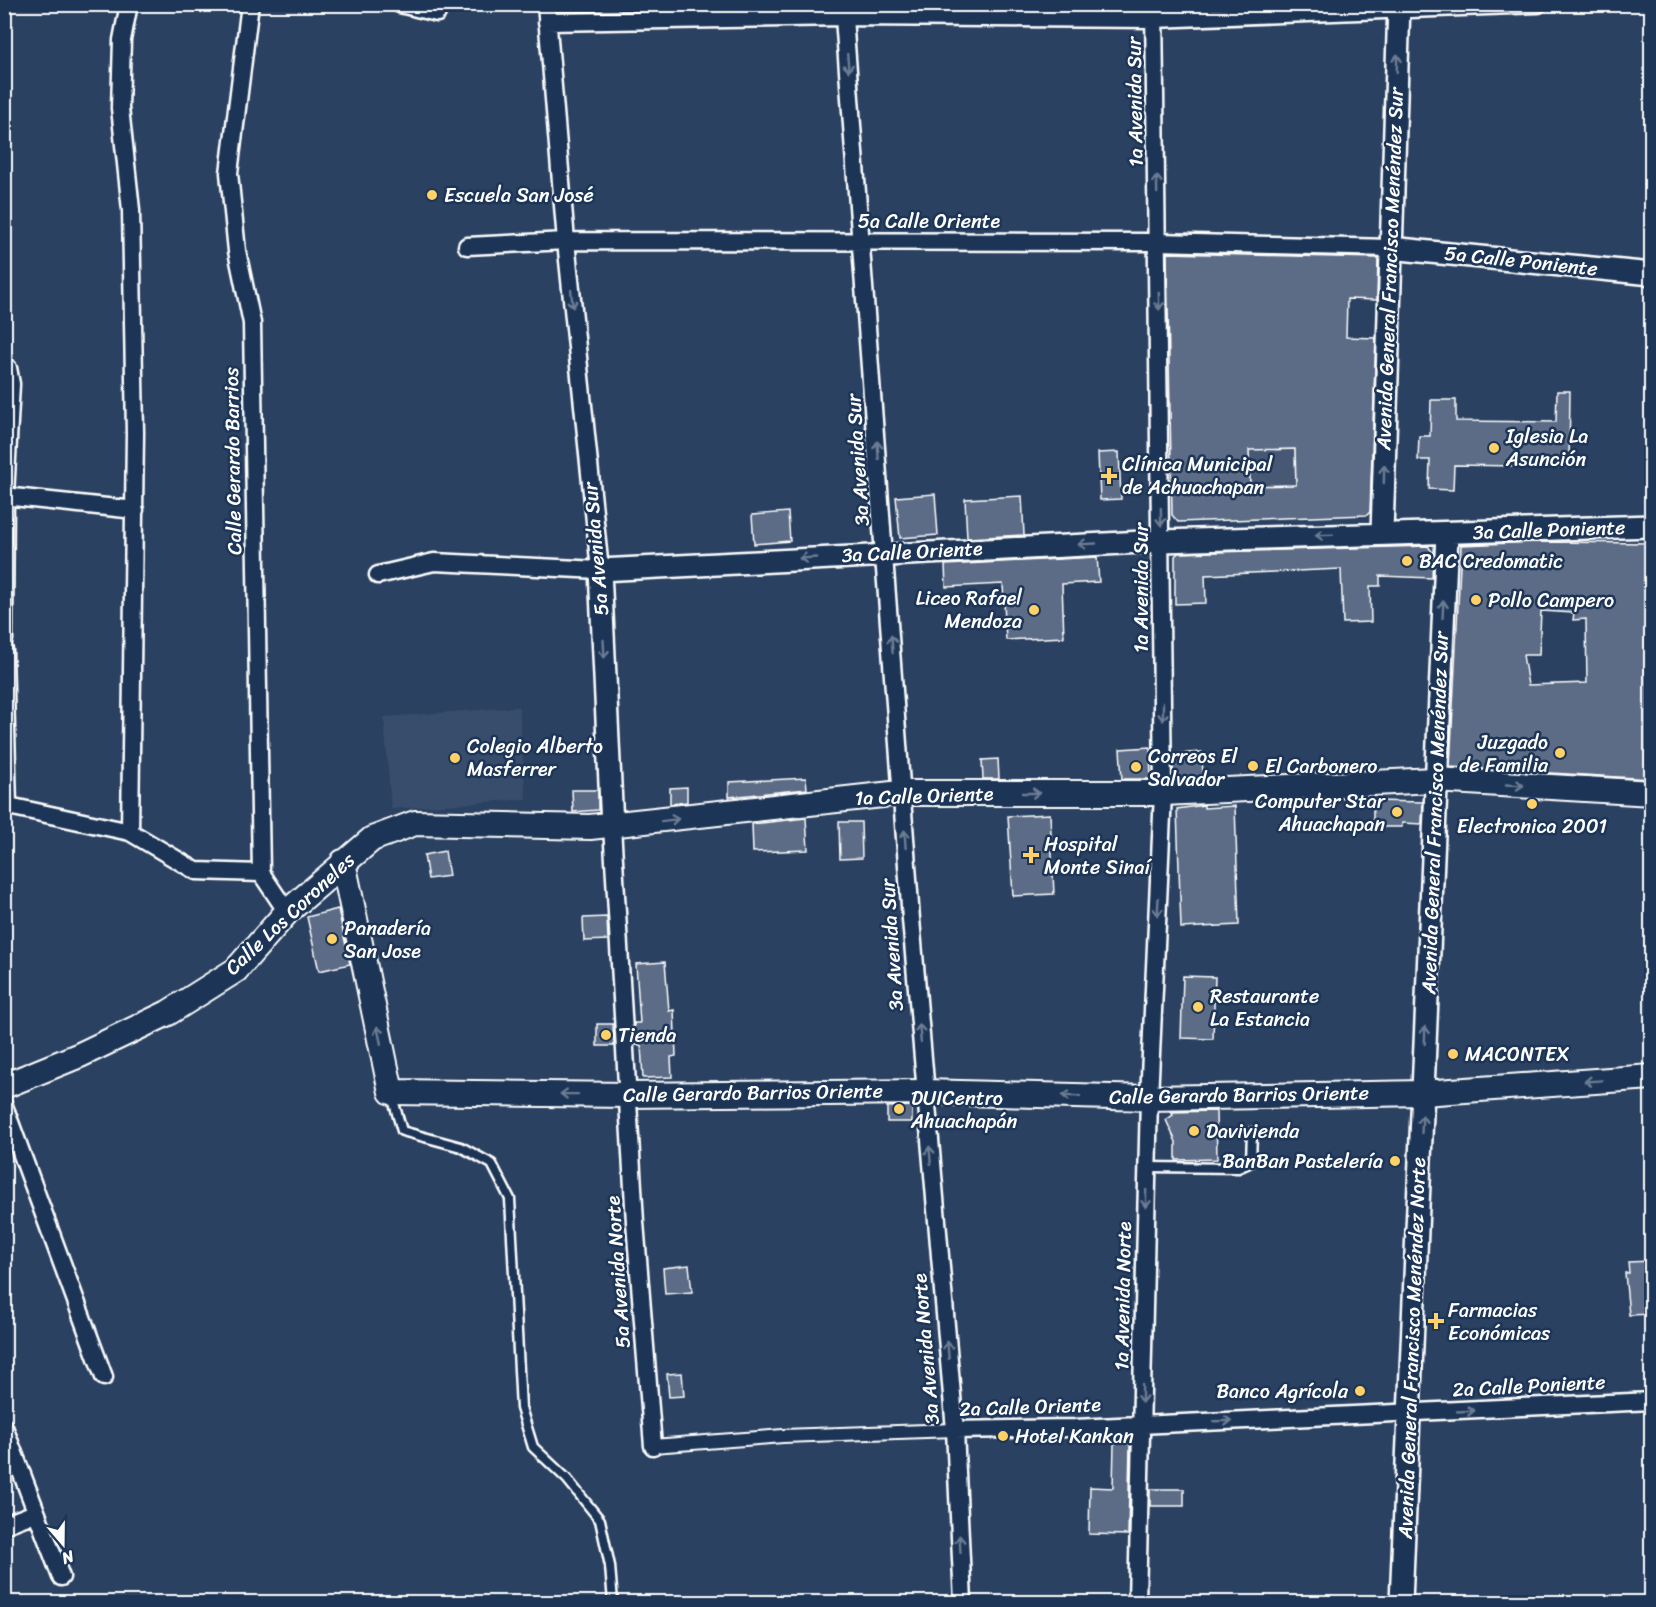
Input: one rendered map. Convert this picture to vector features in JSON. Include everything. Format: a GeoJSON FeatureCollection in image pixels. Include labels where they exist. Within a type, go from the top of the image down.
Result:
{"type":"FeatureCollection","features":[{"type":"Feature","properties":{"kind":"main road","name":"1a Calle Oriente"},"geometry":{"type":"LineString","coordinates":[[415,823],[612,826],[901,793],[1163,793],[1435,780],[1652,793]]}},
{"type":"Feature","properties":{"kind":"main road","name":"Calle Los Coroneles"},"geometry":{"type":"LineString","coordinates":[[4,1086],[80,1055],[168,1012],[236,970],[287,912],[372,838],[415,823]]}},
{"type":"Feature","properties":{"kind":"main road"},"geometry":{"type":"LineString","coordinates":[[343,862],[391,1092]]}},
{"type":"Feature","properties":{"kind":"main road","name":"Calle Gerardo Barrios Oriente"},"geometry":{"type":"LineString","coordinates":[[391,1092],[628,1095],[924,1092],[1149,1098],[1423,1093],[1652,1077]]}},
{"type":"Feature","properties":{"kind":"street"},"geometry":{"type":"LineString","coordinates":[[129,4],[122,40],[120,108],[131,210],[135,510],[130,832]]}},
{"type":"Feature","properties":{"kind":"street","name":"Calle Gerardo Barrios"},"geometry":{"type":"LineString","coordinates":[[250,4],[229,173],[237,251],[252,323],[261,873]]}},
{"type":"Feature","properties":{"kind":"street"},"geometry":{"type":"LineString","coordinates":[[400,4],[437,13]]}},
{"type":"Feature","properties":{"kind":"street","name":"5a Avenida Sur"},"geometry":{"type":"LineString","coordinates":[[546,4],[566,241],[600,570],[628,1095]]}},
{"type":"Feature","properties":{"kind":"street"},"geometry":{"type":"LineString","coordinates":[[547,22],[844,11],[1154,12],[1538,4]]}},
{"type":"Feature","properties":{"kind":"street","name":"Avenida General Francisco Menéndez Sur"},"geometry":{"type":"LineString","coordinates":[[1382,533],[1399,6]]}},
{"type":"Feature","properties":{"kind":"street","name":"3a Avenida Sur"},"geometry":{"type":"LineString","coordinates":[[844,11],[863,242],[924,1092]]}},
{"type":"Feature","properties":{"kind":"street","name":"1a Avenida Sur"},"geometry":{"type":"LineString","coordinates":[[1149,1098],[1163,793],[1162,541],[1154,12]]}},
{"type":"Feature","properties":{"kind":"street","name":"5a Calle Oriente"},"geometry":{"type":"LineString","coordinates":[[467,246],[566,241],[1158,242],[1390,248]]}},
{"type":"Feature","properties":{"kind":"street","name":"5a Calle Poniente"},"geometry":{"type":"LineString","coordinates":[[1390,248],[1652,274]]}},
{"type":"Feature","properties":{"kind":"street"},"geometry":{"type":"LineString","coordinates":[[4,365],[8,368],[10,384],[4,496],[4,640]]}},
{"type":"Feature","properties":{"kind":"street"},"geometry":{"type":"LineString","coordinates":[[4,496],[135,510]]}},
{"type":"Feature","properties":{"kind":"street","name":"3a Calle Poniente"},"geometry":{"type":"LineString","coordinates":[[1447,533],[1652,526]]}},
{"type":"Feature","properties":{"kind":"street","name":"3a Calle Oriente"},"geometry":{"type":"LineString","coordinates":[[378,575],[434,562],[600,570],[886,553],[1382,533],[1447,533]]}},
{"type":"Feature","properties":{"kind":"street","name":"Avenida General Francisco Menéndez Sur"},"geometry":{"type":"LineString","coordinates":[[1423,1093],[1447,533]]}},
{"type":"Feature","properties":{"kind":"street"},"geometry":{"type":"LineString","coordinates":[[4,650],[6,806],[130,832],[196,871],[261,873],[287,912]]}},
{"type":"Feature","properties":{"kind":"street","name":"3a Avenida Norte"},"geometry":{"type":"LineString","coordinates":[[924,1092],[955,1430],[963,1602]]}},
{"type":"Feature","properties":{"kind":"street","name":"Avenida General Francisco Menéndez Norte"},"geometry":{"type":"LineString","coordinates":[[1401,1602],[1423,1093]]}},
{"type":"Feature","properties":{"kind":"street","name":"5a Avenida Norte"},"geometry":{"type":"LineString","coordinates":[[628,1095],[653,1446]]}},
{"type":"Feature","properties":{"kind":"street","name":"1a Avenida Norte"},"geometry":{"type":"LineString","coordinates":[[1137,1602],[1149,1098]]}},
{"type":"Feature","properties":{"kind":"street"},"geometry":{"type":"LineString","coordinates":[[4,1106],[104,1377]]}},
{"type":"Feature","properties":{"kind":"street","name":"2a Calle Poniente"},"geometry":{"type":"LineString","coordinates":[[1408,1413],[1652,1401]]}},
{"type":"Feature","properties":{"kind":"street","name":"2a Calle Oriente"},"geometry":{"type":"LineString","coordinates":[[653,1446],[783,1436],[1408,1413]]}},
{"type":"Feature","properties":{"kind":"street"},"geometry":{"type":"LineString","coordinates":[[4,1427],[62,1577]]}},
{"type":"Feature","properties":{"kind":"street"},"geometry":{"type":"LineString","coordinates":[[4,1525],[35,1512]]}},
{"type":"Feature","properties":{"kind":"lane"},"geometry":{"type":"LineString","coordinates":[[391,1092],[402,1131],[461,1147],[492,1164],[510,1199],[521,1408],[534,1447],[567,1479],[600,1520],[610,1566],[613,1602]]}},
{"type":"Feature","properties":{"kind":"lane"},"geometry":{"type":"LineString","coordinates":[[1147,1167],[1238,1168],[1251,1162],[1252,1132]]}},
{"type":"Feature","properties":{"kind":"shaded area"},"geometry":{"type":"Polygon","coordinates":[[[1249,444],[1275,444],[1276,450],[1295,449],[1296,485],[1250,486],[1249,444]]]}},
{"type":"Feature","properties":{"kind":"shaded area","name":"Colegio Alberto Masferrer"},"geometry":{"type":"Polygon","coordinates":[[[519,707],[526,799],[391,809],[384,717],[519,707]]]}},
{"type":"Feature","properties":{"kind":"building"},"geometry":{"type":"Polygon","coordinates":[[[1167,253],[1378,258],[1377,300],[1347,299],[1346,337],[1376,338],[1370,512],[1367,515],[1178,522],[1172,515],[1167,253]],[[1295,449],[1249,450],[1250,486],[1296,485],[1295,449]]]}},
{"type":"Feature","properties":{"kind":"building","name":"Iglesia La Asunción"},"geometry":{"type":"Polygon","coordinates":[[[1557,391],[1570,391],[1569,467],[1454,465],[1453,490],[1429,489],[1430,460],[1418,460],[1419,436],[1430,436],[1431,400],[1456,400],[1456,421],[1556,422],[1557,391]]]}},
{"type":"Feature","properties":{"kind":"building","name":"Clínica Municipal de Achuachapan"},"geometry":{"type":"Polygon","coordinates":[[[1119,452],[1121,499],[1100,500],[1098,453],[1119,452]]]}},
{"type":"Feature","properties":{"kind":"building"},"geometry":{"type":"Polygon","coordinates":[[[935,494],[938,535],[900,538],[896,497],[935,494]]]}},
{"type":"Feature","properties":{"kind":"building"},"geometry":{"type":"Polygon","coordinates":[[[1022,496],[1024,535],[967,538],[965,499],[1022,496]]]}},
{"type":"Feature","properties":{"kind":"building"},"geometry":{"type":"Polygon","coordinates":[[[788,512],[790,541],[754,544],[752,515],[788,512]]]}},
{"type":"Feature","properties":{"kind":"building"},"geometry":{"type":"Polygon","coordinates":[[[1540,542],[1652,543],[1652,779],[1450,767],[1461,545],[1540,542]],[[1541,611],[1539,655],[1523,655],[1528,685],[1587,683],[1586,619],[1573,620],[1574,613],[1541,611]]]}},
{"type":"Feature","properties":{"kind":"building"},"geometry":{"type":"Polygon","coordinates":[[[1428,546],[1433,553],[1432,578],[1380,576],[1380,586],[1370,586],[1371,622],[1343,623],[1341,569],[1205,575],[1206,603],[1175,604],[1175,556],[1178,553],[1428,546]]]}},
{"type":"Feature","properties":{"kind":"building","name":"Liceo Rafael Mendoza"},"geometry":{"type":"Polygon","coordinates":[[[1097,557],[1099,582],[1062,584],[1064,637],[1006,640],[1003,584],[946,587],[945,565],[1097,557]]]}},
{"type":"Feature","properties":{"kind":"building","name":"Correos El Salvador"},"geometry":{"type":"Polygon","coordinates":[[[1150,747],[1151,779],[1122,779],[1120,749],[1150,747]]]}},
{"type":"Feature","properties":{"kind":"building"},"geometry":{"type":"Polygon","coordinates":[[[1202,752],[1203,777],[1173,778],[1173,754],[1202,752]]]}},
{"type":"Feature","properties":{"kind":"building"},"geometry":{"type":"Polygon","coordinates":[[[998,759],[999,779],[983,779],[982,760],[998,759]]]}},
{"type":"Feature","properties":{"kind":"building"},"geometry":{"type":"Polygon","coordinates":[[[806,778],[807,789],[729,797],[729,782],[806,778]]]}},
{"type":"Feature","properties":{"kind":"building"},"geometry":{"type":"Polygon","coordinates":[[[687,787],[687,802],[670,804],[670,788],[687,787]]]}},
{"type":"Feature","properties":{"kind":"building"},"geometry":{"type":"Polygon","coordinates":[[[572,790],[598,790],[598,810],[573,812],[572,790]]]}},
{"type":"Feature","properties":{"kind":"building"},"geometry":{"type":"Polygon","coordinates":[[[1373,801],[1423,802],[1422,824],[1402,823],[1402,827],[1373,827],[1373,801]]]}},
{"type":"Feature","properties":{"kind":"building"},"geometry":{"type":"Polygon","coordinates":[[[1204,805],[1204,808],[1235,806],[1239,925],[1181,928],[1177,809],[1204,805]]]}},
{"type":"Feature","properties":{"kind":"building","name":"Hospital Monte Sinaí"},"geometry":{"type":"Polygon","coordinates":[[[1050,814],[1054,894],[1013,896],[1008,816],[1050,814]]]}},
{"type":"Feature","properties":{"kind":"building"},"geometry":{"type":"Polygon","coordinates":[[[806,818],[808,850],[753,852],[752,824],[806,818]]]}},
{"type":"Feature","properties":{"kind":"building"},"geometry":{"type":"Polygon","coordinates":[[[839,822],[861,822],[862,858],[840,859],[839,822]]]}},
{"type":"Feature","properties":{"kind":"building"},"geometry":{"type":"Polygon","coordinates":[[[445,851],[449,876],[428,879],[424,855],[445,851]]]}},
{"type":"Feature","properties":{"kind":"building","name":"Panadería San Jose"},"geometry":{"type":"Polygon","coordinates":[[[338,909],[350,964],[319,971],[307,917],[338,909]]]}},
{"type":"Feature","properties":{"kind":"building"},"geometry":{"type":"Polygon","coordinates":[[[607,917],[608,940],[584,941],[583,918],[607,917]]]}},
{"type":"Feature","properties":{"kind":"building"},"geometry":{"type":"Polygon","coordinates":[[[665,962],[669,1011],[674,1010],[676,1056],[671,1057],[672,1077],[643,1078],[641,1045],[635,1045],[634,1023],[640,1023],[636,964],[665,962]]]}},
{"type":"Feature","properties":{"kind":"building","name":"Restaurante La Estancia"},"geometry":{"type":"Polygon","coordinates":[[[1183,976],[1215,977],[1213,1039],[1181,1038],[1183,976]]]}},
{"type":"Feature","properties":{"kind":"building","name":"Tienda"},"geometry":{"type":"Polygon","coordinates":[[[597,1024],[613,1024],[614,1046],[597,1046],[597,1024]]]}},
{"type":"Feature","properties":{"kind":"building","name":"DUICentro Ahuachapán"},"geometry":{"type":"Polygon","coordinates":[[[912,1106],[912,1122],[887,1122],[887,1107],[912,1106]]]}},
{"type":"Feature","properties":{"kind":"building","name":"Davivienda"},"geometry":{"type":"Polygon","coordinates":[[[1216,1111],[1217,1159],[1176,1160],[1176,1142],[1166,1120],[1173,1115],[1171,1112],[1216,1111]]]}},
{"type":"Feature","properties":{"kind":"building"},"geometry":{"type":"Polygon","coordinates":[[[1652,1261],[1652,1314],[1629,1315],[1625,1273],[1629,1273],[1628,1262],[1652,1261]]]}},
{"type":"Feature","properties":{"kind":"building"},"geometry":{"type":"Polygon","coordinates":[[[689,1265],[692,1292],[665,1294],[663,1268],[689,1265]]]}},
{"type":"Feature","properties":{"kind":"building"},"geometry":{"type":"Polygon","coordinates":[[[682,1373],[684,1396],[669,1397],[667,1374],[682,1373]]]}},
{"type":"Feature","properties":{"kind":"building"},"geometry":{"type":"Polygon","coordinates":[[[1114,1443],[1130,1444],[1128,1535],[1089,1534],[1090,1487],[1113,1488],[1114,1443]]]}},
{"type":"Feature","properties":{"kind":"building"},"geometry":{"type":"Polygon","coordinates":[[[1150,1489],[1184,1489],[1184,1506],[1150,1506],[1150,1489]]]}},
{"type":"Feature","properties":{"kind":"place","name":"Escuela San José"},"geometry":{"type":"Point","coordinates":[432,195]}},
{"type":"Feature","properties":{"kind":"place","name":"Iglesia La Asunción"},"geometry":{"type":"Point","coordinates":[1494,448]}},
{"type":"Feature","properties":{"kind":"place","name":"Clínica Municipal de Achuachapan"},"geometry":{"type":"Point","coordinates":[1109,476]}},
{"type":"Feature","properties":{"kind":"place","name":"BAC Credomatic"},"geometry":{"type":"Point","coordinates":[1407,561]}},
{"type":"Feature","properties":{"kind":"place","name":"Pollo Campero"},"geometry":{"type":"Point","coordinates":[1476,600]}},
{"type":"Feature","properties":{"kind":"place","name":"Liceo Rafael Mendoza"},"geometry":{"type":"Point","coordinates":[1034,610]}},
{"type":"Feature","properties":{"kind":"place","name":"Juzgado de Familia"},"geometry":{"type":"Point","coordinates":[1560,753]}},
{"type":"Feature","properties":{"kind":"place","name":"Colegio Alberto Masferrer"},"geometry":{"type":"Point","coordinates":[455,758]}},
{"type":"Feature","properties":{"kind":"place","name":"El Carbonero"},"geometry":{"type":"Point","coordinates":[1253,766]}},
{"type":"Feature","properties":{"kind":"place","name":"Correos El Salvador"},"geometry":{"type":"Point","coordinates":[1136,767]}},
{"type":"Feature","properties":{"kind":"place","name":"Electronica 2001"},"geometry":{"type":"Point","coordinates":[1532,804]}},
{"type":"Feature","properties":{"kind":"place","name":"Computer Star Ahuachapan"},"geometry":{"type":"Point","coordinates":[1397,812]}},
{"type":"Feature","properties":{"kind":"place","name":"Hospital Monte Sinaí"},"geometry":{"type":"Point","coordinates":[1031,855]}},
{"type":"Feature","properties":{"kind":"place","name":"Panadería San Jose"},"geometry":{"type":"Point","coordinates":[332,939]}},
{"type":"Feature","properties":{"kind":"place","name":"Restaurante La Estancia"},"geometry":{"type":"Point","coordinates":[1198,1007]}},
{"type":"Feature","properties":{"kind":"place","name":"Tienda"},"geometry":{"type":"Point","coordinates":[606,1035]}},
{"type":"Feature","properties":{"kind":"place","name":"MACONTEX"},"geometry":{"type":"Point","coordinates":[1453,1054]}},
{"type":"Feature","properties":{"kind":"place","name":"DUICentro Ahuachapán"},"geometry":{"type":"Point","coordinates":[899,1109]}},
{"type":"Feature","properties":{"kind":"place","name":"Davivienda"},"geometry":{"type":"Point","coordinates":[1194,1131]}},
{"type":"Feature","properties":{"kind":"place","name":"BanBan Pastelería"},"geometry":{"type":"Point","coordinates":[1395,1161]}},
{"type":"Feature","properties":{"kind":"place","name":"Farmacias Económicas"},"geometry":{"type":"Point","coordinates":[1436,1321]}},
{"type":"Feature","properties":{"kind":"place","name":"Banco Agrícola"},"geometry":{"type":"Point","coordinates":[1360,1391]}},
{"type":"Feature","properties":{"kind":"place","name":"Hotel Kankan"},"geometry":{"type":"Point","coordinates":[1003,1436]}}]}
